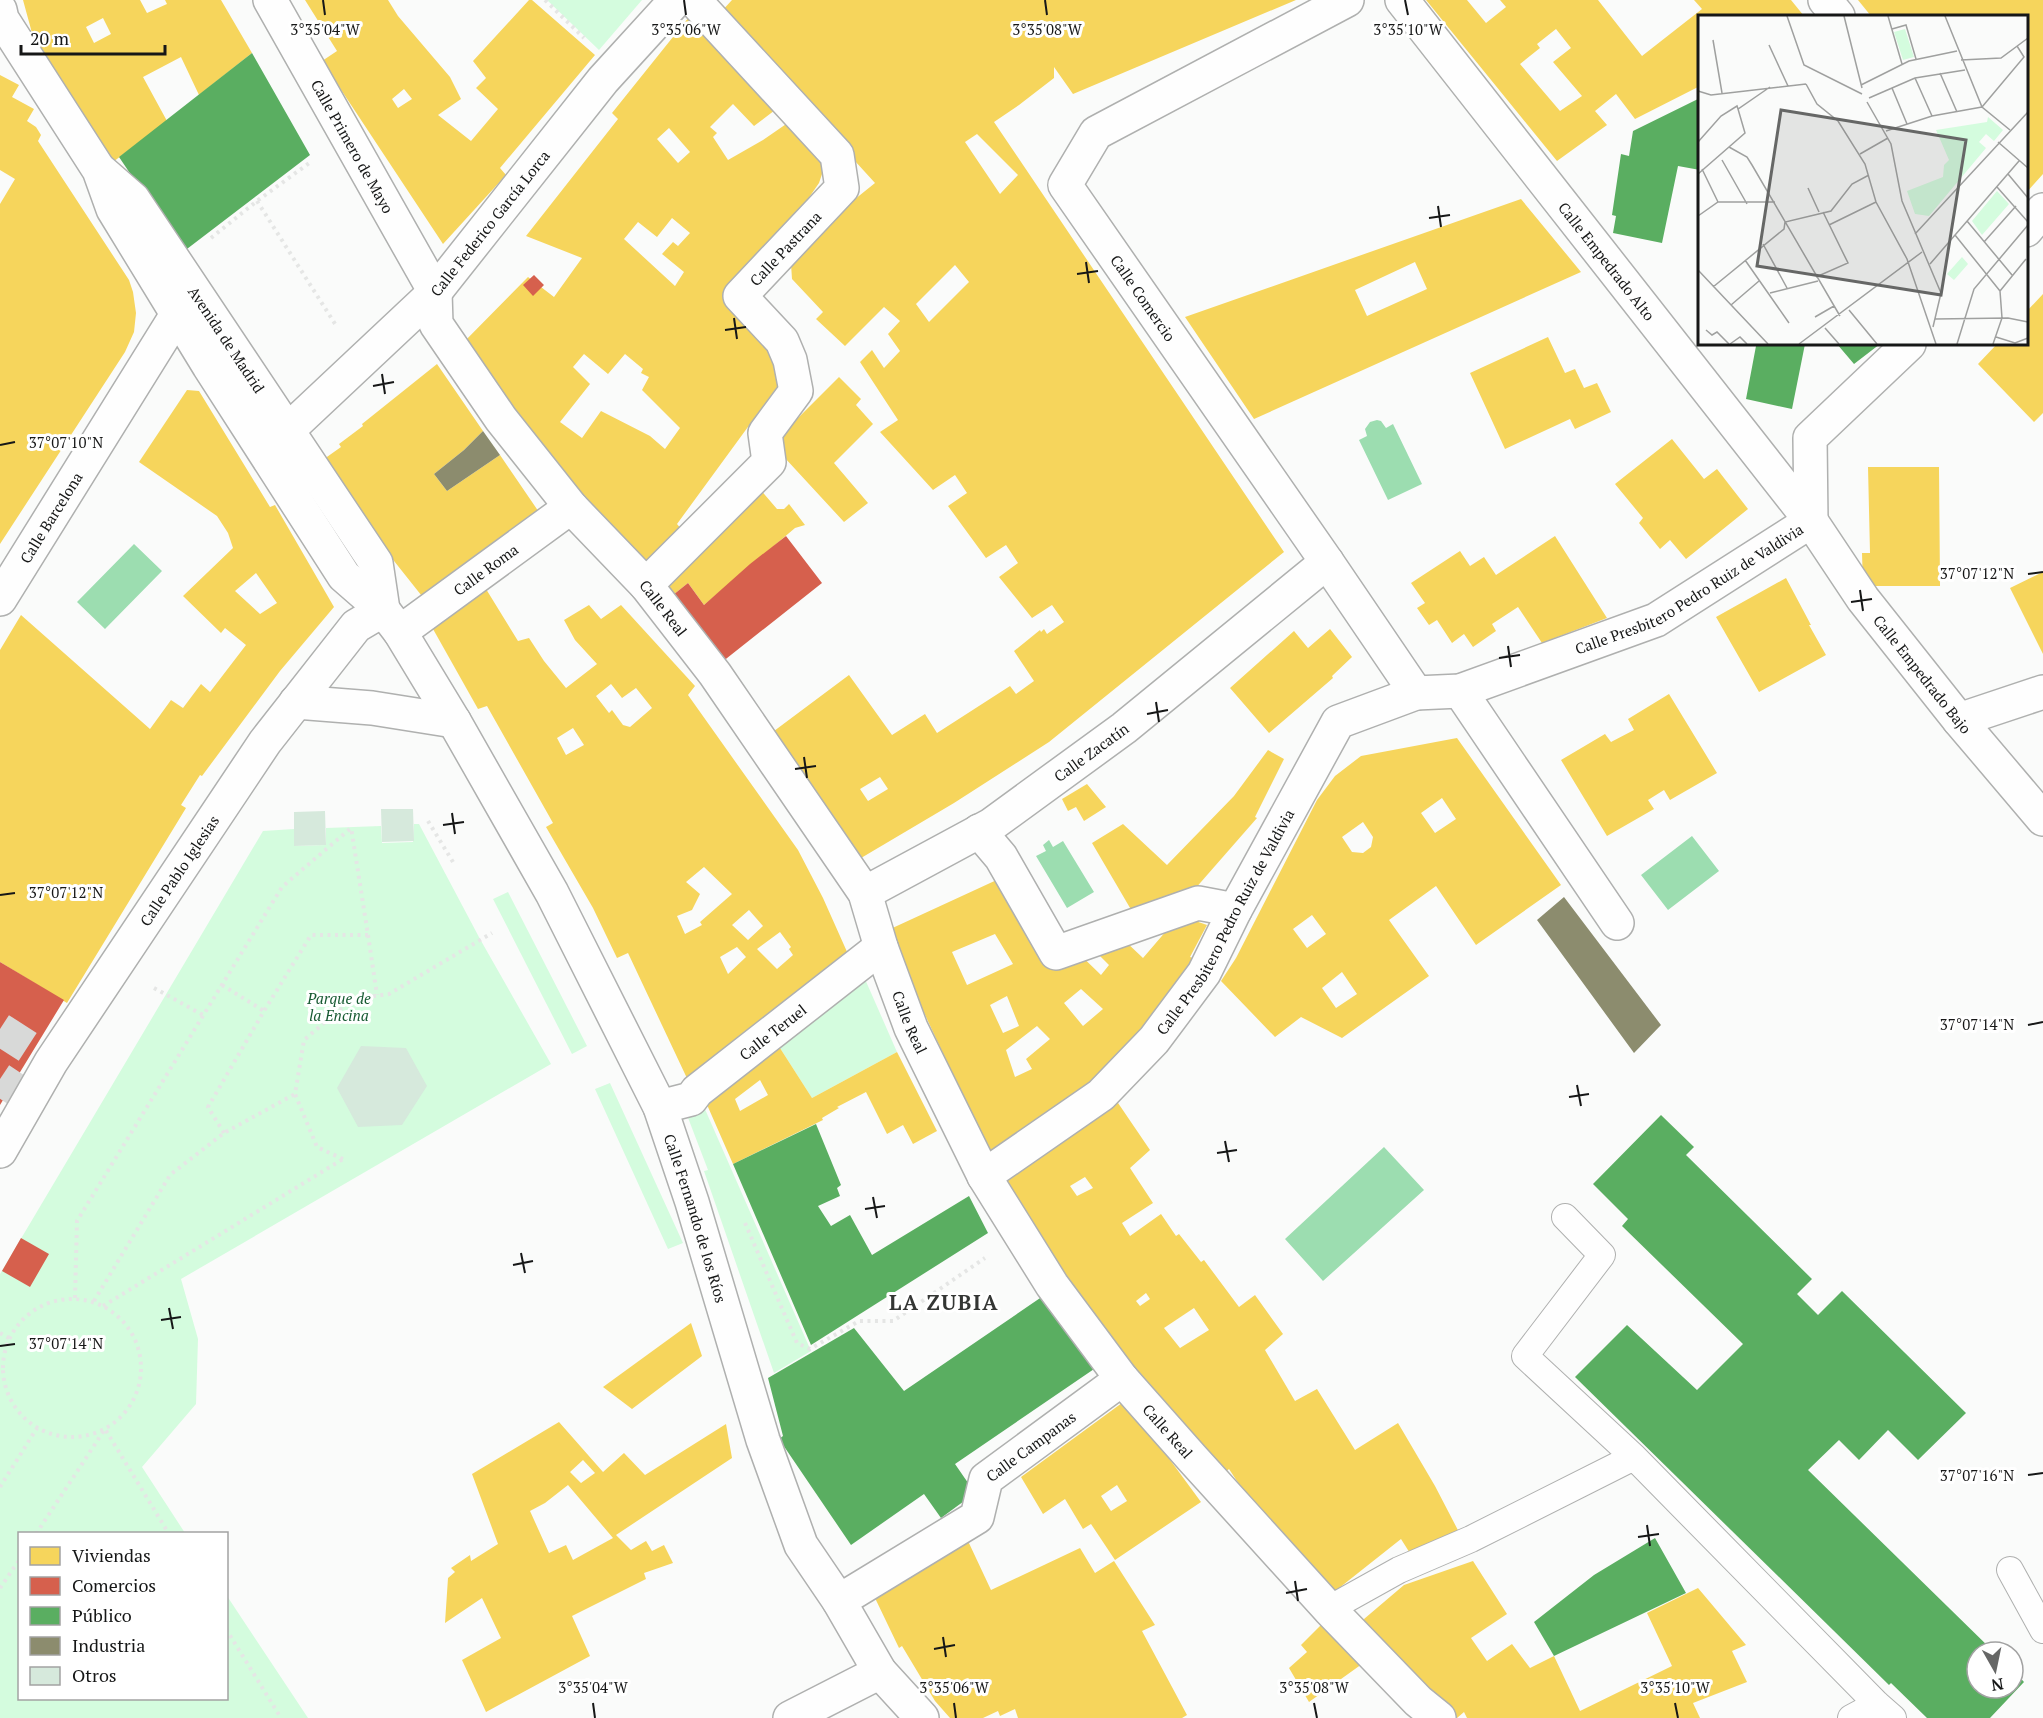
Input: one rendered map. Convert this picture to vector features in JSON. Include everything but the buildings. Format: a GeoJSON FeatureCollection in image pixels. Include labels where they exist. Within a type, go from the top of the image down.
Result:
{"type":"FeatureCollection","features":[{"type":"Feature","properties":{"kind":"street","name":"Calle Primero de Mayo"},"geometry":{"type":"LineString","coordinates":[[270,0],[435,292]]}},
{"type":"Feature","properties":{"kind":"street","name":"Calle Federico García Lorca"},"geometry":{"type":"LineString","coordinates":[[287,431],[435,292],[603,80],[676,0]]}},
{"type":"Feature","properties":{"kind":"street","name":"Calle Pastrana"},"geometry":{"type":"LineString","coordinates":[[646,585],[769,462],[765,433],[796,391],[790,360],[782,341],[740,296],[842,188],[837,154],[694,0]]}},
{"type":"Feature","properties":{"kind":"street","name":"Calle Comercio"},"geometry":{"type":"LineString","coordinates":[[1347,0],[1096,133],[1065,185],[1328,562],[1416,693]]}},
{"type":"Feature","properties":{"kind":"street","name":"Calle Empedrado Alto"},"geometry":{"type":"LineString","coordinates":[[1402,0],[1811,521]]}},
{"type":"Feature","properties":{"kind":"street"},"geometry":{"type":"LineString","coordinates":[[1825,0],[1837,15]]}},
{"type":"Feature","properties":{"kind":"street","name":"Avenida de Madrid"},"geometry":{"type":"LineString","coordinates":[[0,10],[2,19],[99,170],[113,209],[209,366],[278,472]]}},
{"type":"Feature","properties":{"kind":"street","name":"Avenida de Madrid"},"geometry":{"type":"LineString","coordinates":[[99,170],[133,199],[287,431]]}},
{"type":"Feature","properties":{"kind":"street"},"geometry":{"type":"LineString","coordinates":[[2028,228],[2043,210]]}},
{"type":"Feature","properties":{"kind":"street","name":"Calle Real"},"geometry":{"type":"LineString","coordinates":[[435,292],[436,324],[501,418],[571,507],[646,585],[715,674],[865,893],[881,947],[911,1028],[984,1176],[1052,1285],[1122,1379],[1329,1609],[1418,1701],[1439,1718]]}},
{"type":"Feature","properties":{"kind":"street","name":"Calle Barcelona"},"geometry":{"type":"LineString","coordinates":[[0,599],[178,313]]}},
{"type":"Feature","properties":{"kind":"street","name":"Calle Presbitero Pedro Ruiz de Valdivia"},"geometry":{"type":"LineString","coordinates":[[984,1176],[1101,1095],[1154,1040],[1204,973],[1235,910],[1338,722],[1416,693],[1460,691],[1656,620],[1811,521],[1810,438],[1908,345]]}},
{"type":"Feature","properties":{"kind":"street","name":"Avenida de Madrid"},"geometry":{"type":"LineString","coordinates":[[209,366],[235,378],[261,414],[287,431]]}},
{"type":"Feature","properties":{"kind":"street","name":"Calle Fernando de los Ríos"},"geometry":{"type":"LineString","coordinates":[[287,431],[376,563],[392,621]]}},
{"type":"Feature","properties":{"kind":"street","name":"Calle Fernando de los Ríos"},"geometry":{"type":"LineString","coordinates":[[278,472],[344,576],[392,621],[454,721],[552,893],[660,1107],[692,1202],[763,1440],[801,1545],[839,1601],[880,1672],[922,1718]]}},
{"type":"Feature","properties":{"kind":"street","name":"Calle Roma"},"geometry":{"type":"LineString","coordinates":[[392,621],[571,507]]}},
{"type":"Feature","properties":{"kind":"street","name":"Calle Empedrado Bajo"},"geometry":{"type":"LineString","coordinates":[[1811,521],[1863,599],[1959,720],[2043,819]]}},
{"type":"Feature","properties":{"kind":"street","name":"Calle Zacatín"},"geometry":{"type":"LineString","coordinates":[[865,893],[991,825],[1124,728],[1328,562]]}},
{"type":"Feature","properties":{"kind":"street","name":"Calle Pablo Iglesias"},"geometry":{"type":"LineString","coordinates":[[0,1151],[51,1062],[248,765],[356,626],[392,621]]}},
{"type":"Feature","properties":{"kind":"street"},"geometry":{"type":"LineString","coordinates":[[1460,691],[1617,923]]}},
{"type":"Feature","properties":{"kind":"street"},"geometry":{"type":"LineString","coordinates":[[1959,720],[2043,692]]}},
{"type":"Feature","properties":{"kind":"street"},"geometry":{"type":"LineString","coordinates":[[296,702],[372,708],[454,721]]}},
{"type":"Feature","properties":{"kind":"street"},"geometry":{"type":"LineString","coordinates":[[979,831],[1001,857],[1056,953],[1198,903],[1235,910]]}},
{"type":"Feature","properties":{"kind":"street","name":"Calle Teruel"},"geometry":{"type":"LineString","coordinates":[[660,1107],[691,1099],[698,1091],[881,947]]}},
{"type":"Feature","properties":{"kind":"street","name":"Calle Campanas"},"geometry":{"type":"LineString","coordinates":[[839,1601],[977,1517],[986,1479],[1122,1379]]}},
{"type":"Feature","properties":{"kind":"street"},"geometry":{"type":"LineString","coordinates":[[790,1718],[880,1672]]}},
{"type":"Feature","properties":{"kind":"lane"},"geometry":{"type":"LineString","coordinates":[[1565,1217],[1602,1255],[1525,1356],[1634,1457],[1885,1711]]}},
{"type":"Feature","properties":{"kind":"lane"},"geometry":{"type":"LineString","coordinates":[[1329,1609],[1399,1570],[1471,1539],[1634,1457]]}},
{"type":"Feature","properties":{"kind":"lane"},"geometry":{"type":"LineString","coordinates":[[2010,1570],[2043,1630]]}},
{"type":"Feature","properties":{"kind":"lane"},"geometry":{"type":"LineString","coordinates":[[1851,1718],[1885,1711]]}},
{"type":"Feature","properties":{"kind":"path"},"geometry":{"type":"LineString","coordinates":[[545,0],[615,67]]}},
{"type":"Feature","properties":{"kind":"path"},"geometry":{"type":"LineString","coordinates":[[177,263],[345,135]]}},
{"type":"Feature","properties":{"kind":"path"},"geometry":{"type":"LineString","coordinates":[[257,201],[335,323]]}},
{"type":"Feature","properties":{"kind":"path"},"geometry":{"type":"LineString","coordinates":[[428,821],[453,862]]}},
{"type":"Feature","properties":{"kind":"path"},"geometry":{"type":"LineString","coordinates":[[75,1298],[76,1221],[282,887],[351,827],[377,995]]}},
{"type":"Feature","properties":{"kind":"path"},"geometry":{"type":"LineString","coordinates":[[104,1306],[343,1159],[317,1147],[295,1094],[304,1040],[352,999],[389,993],[492,933]]}},
{"type":"Feature","properties":{"kind":"path"},"geometry":{"type":"LineString","coordinates":[[224,1133],[208,1107],[311,935],[368,935]]}},
{"type":"Feature","properties":{"kind":"path"},"geometry":{"type":"LineString","coordinates":[[222,985],[264,1011]]}},
{"type":"Feature","properties":{"kind":"path"},"geometry":{"type":"LineString","coordinates":[[154,988],[203,1015]]}},
{"type":"Feature","properties":{"kind":"path"},"geometry":{"type":"LineString","coordinates":[[94,1301],[170,1175],[224,1133],[295,1094]]}},
{"type":"Feature","properties":{"kind":"path"},"geometry":{"type":"LineString","coordinates":[[742,1215],[797,1342],[810,1349],[859,1320],[893,1321],[1021,1234]]}},
{"type":"Feature","properties":{"kind":"path"},"geometry":{"type":"LineString","coordinates":[[75,1298],[94,1301],[122,1318],[134,1336],[141,1356],[141,1377],[135,1398],[123,1416],[105,1429],[83,1437],[59,1436],[36,1428],[20,1414],[1,1379],[3,1357],[9,1338],[20,1320],[36,1308],[55,1300],[75,1298]]}},
{"type":"Feature","properties":{"kind":"path"},"geometry":{"type":"LineString","coordinates":[[0,1333],[9,1338]]}},
{"type":"Feature","properties":{"kind":"path"},"geometry":{"type":"LineString","coordinates":[[0,1486],[36,1428]]}},
{"type":"Feature","properties":{"kind":"path"},"geometry":{"type":"LineString","coordinates":[[37,1532],[105,1429]]}},
{"type":"Feature","properties":{"kind":"path"},"geometry":{"type":"LineString","coordinates":[[105,1429],[168,1532]]}},
{"type":"Feature","properties":{"kind":"path"},"geometry":{"type":"LineString","coordinates":[[0,1588],[18,1562]]}},
{"type":"Feature","properties":{"kind":"path"},"geometry":{"type":"LineString","coordinates":[[228,1632],[281,1718]]}},
{"type":"Feature","properties":{"kind":"green space"},"geometry":{"type":"Polygon","coordinates":[[[547,0],[642,0],[599,50],[547,0]]]}},
{"type":"Feature","properties":{"kind":"green space","name":"Parque de la Encina"},"geometry":{"type":"Polygon","coordinates":[[[414,824],[419,824],[480,939],[551,1064],[181,1279],[198,1339],[196,1404],[142,1467],[184,1532],[18,1532],[18,1700],[228,1700],[228,1598],[308,1718],[0,1718],[0,1274],[263,831],[294,829],[294,846],[326,845],[326,828],[381,826],[382,843],[413,842],[414,824]]]}},
{"type":"Feature","properties":{"kind":"green space"},"geometry":{"type":"Polygon","coordinates":[[[508,892],[587,1046],[572,1054],[493,899],[508,892]]]}},
{"type":"Feature","properties":{"kind":"green space"},"geometry":{"type":"Polygon","coordinates":[[[861,970],[897,1052],[812,1098],[771,1034],[861,970]]]}},
{"type":"Feature","properties":{"kind":"green space"},"geometry":{"type":"Polygon","coordinates":[[[610,1083],[683,1243],[668,1249],[595,1089],[610,1083]]]}},
{"type":"Feature","properties":{"kind":"green space"},"geometry":{"type":"Polygon","coordinates":[[[697,1091],[811,1351],[774,1373],[704,1171],[708,1170],[682,1102],[697,1091]]]}},
{"type":"Feature","properties":{"kind":"shaded area"},"geometry":{"type":"Polygon","coordinates":[[[1381,421],[1386,428],[1393,424],[1422,484],[1388,500],[1359,440],[1367,436],[1365,429],[1370,422],[1381,421]]]}},
{"type":"Feature","properties":{"kind":"shaded area"},"geometry":{"type":"Polygon","coordinates":[[[134,544],[162,571],[105,629],[77,602],[134,544]]]}},
{"type":"Feature","properties":{"kind":"shaded area"},"geometry":{"type":"Polygon","coordinates":[[[1692,836],[1719,871],[1668,910],[1641,875],[1692,836]]]}},
{"type":"Feature","properties":{"kind":"shaded area"},"geometry":{"type":"Polygon","coordinates":[[[1049,840],[1053,847],[1063,841],[1094,892],[1067,908],[1036,856],[1046,851],[1043,845],[1049,840]]]}},
{"type":"Feature","properties":{"kind":"shaded area"},"geometry":{"type":"Polygon","coordinates":[[[1384,1147],[1424,1190],[1323,1281],[1285,1239],[1384,1147]]]}},
{"type":"Feature","properties":{"kind":"tunnel"},"geometry":{"type":"LineString","coordinates":[[0,1029],[51,1062]]}},
{"type":"Feature","properties":{"kind":"tunnel"},"geometry":{"type":"LineString","coordinates":[[0,1079],[30,1099]]}},
{"type":"Feature","properties":{"kind":"district","name":"LA ZUBIA"},"geometry":{"type":"Point","coordinates":[944,1302]}}]}
